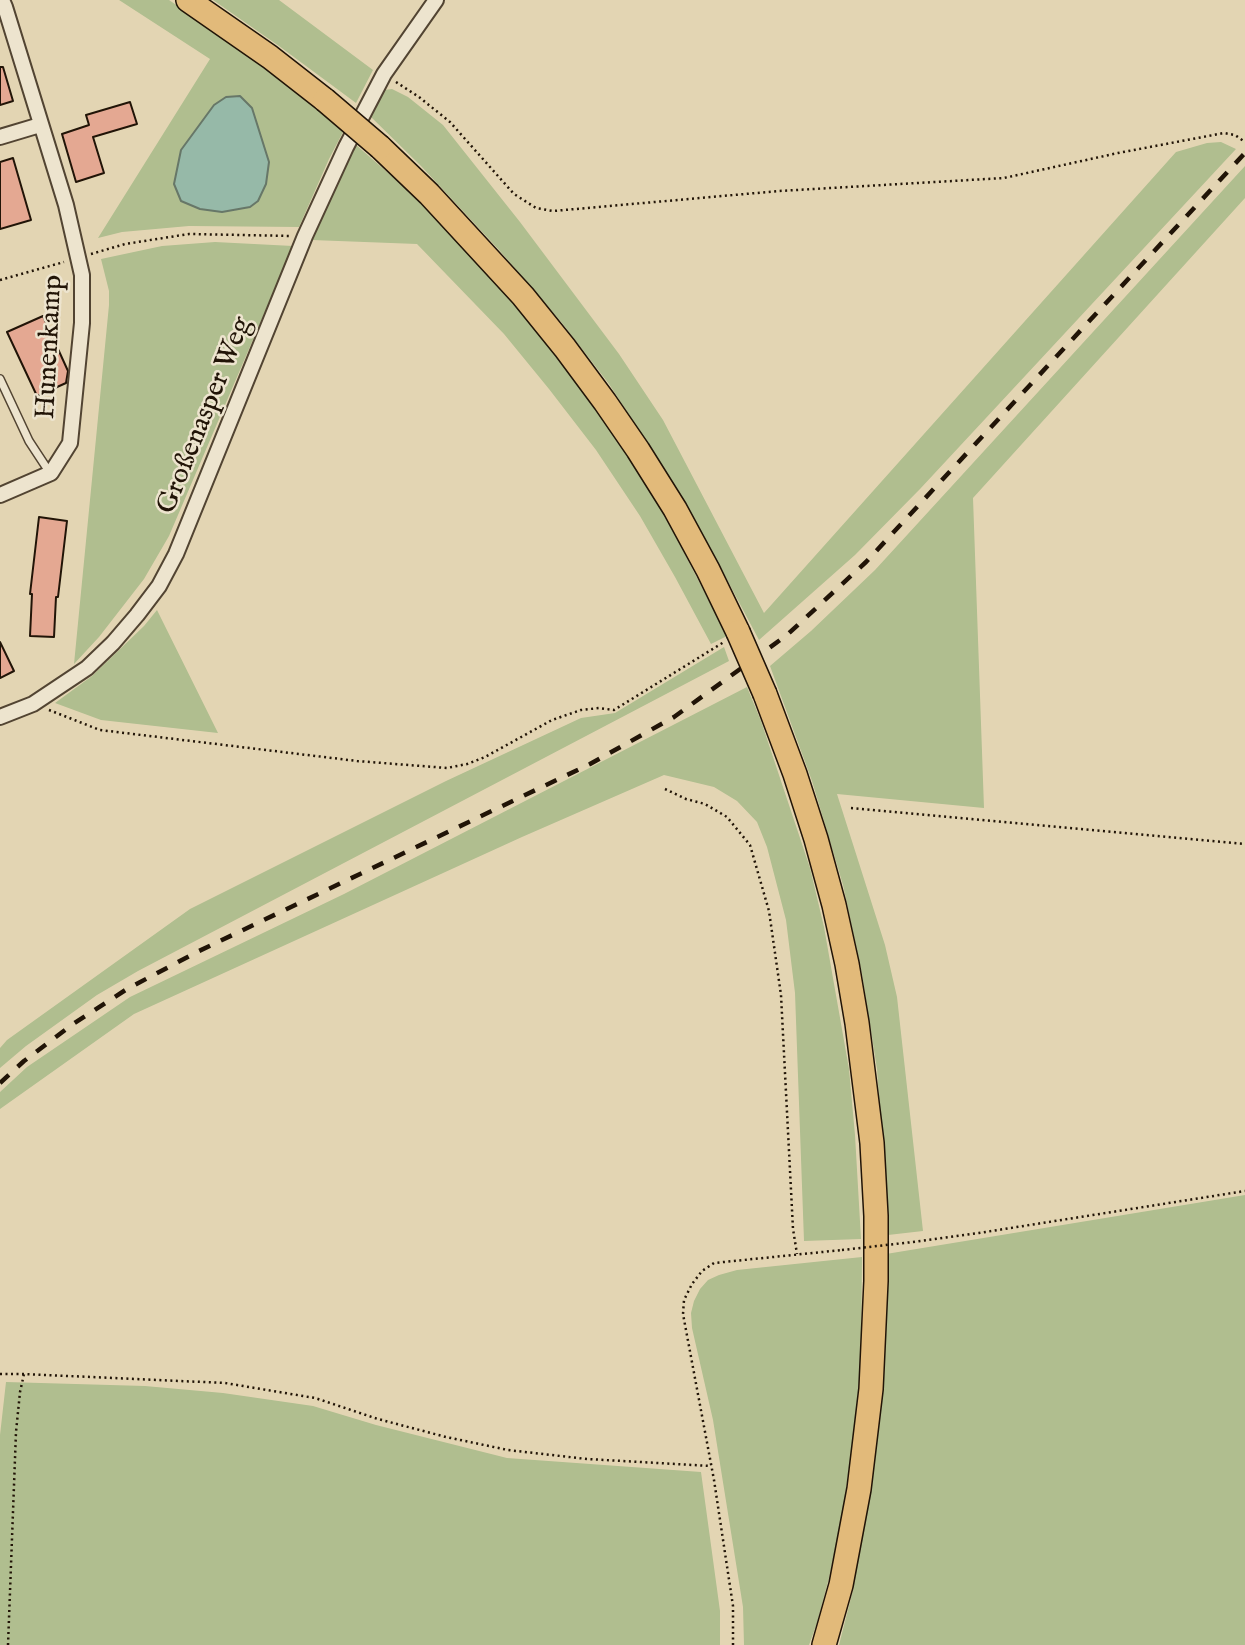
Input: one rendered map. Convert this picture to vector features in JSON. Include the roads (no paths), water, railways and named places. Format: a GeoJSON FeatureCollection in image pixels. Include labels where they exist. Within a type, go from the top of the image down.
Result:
{"type":"FeatureCollection","features":[{"type":"Feature","properties":{"kind":"main road"},"geometry":{"type":"LineString","coordinates":[[188,0],[261,50],[326,100],[429,194],[505,275],[597,391],[675,509],[708,570],[732,637],[765,694],[795,774],[834,905],[858,1023],[872,1143],[876,1281],[871,1389],[860,1477],[841,1586],[824,1645]]}},
{"type":"Feature","properties":{"kind":"street","name":"Hunenkamp"},"geometry":{"type":"LineString","coordinates":[[2,0],[66,205],[82,275],[82,323],[70,443],[51,473]]}},
{"type":"Feature","properties":{"kind":"street","name":"Großenasper Weg"},"geometry":{"type":"LineString","coordinates":[[0,718],[33,704],[87,668],[129,625],[159,586],[176,554],[305,236],[346,146],[384,74],[436,0]]}},
{"type":"Feature","properties":{"kind":"street"},"geometry":{"type":"LineString","coordinates":[[0,137],[40,125]]}},
{"type":"Feature","properties":{"kind":"street"},"geometry":{"type":"LineString","coordinates":[[0,495],[51,473]]}},
{"type":"Feature","properties":{"kind":"lane"},"geometry":{"type":"LineString","coordinates":[[0,379],[29,441],[51,473]]}},
{"type":"Feature","properties":{"kind":"railway"},"geometry":{"type":"LineString","coordinates":[[0,1083],[73,1024],[127,989],[199,951],[590,764],[674,717],[787,635],[866,562],[1245,153]]}}]}
